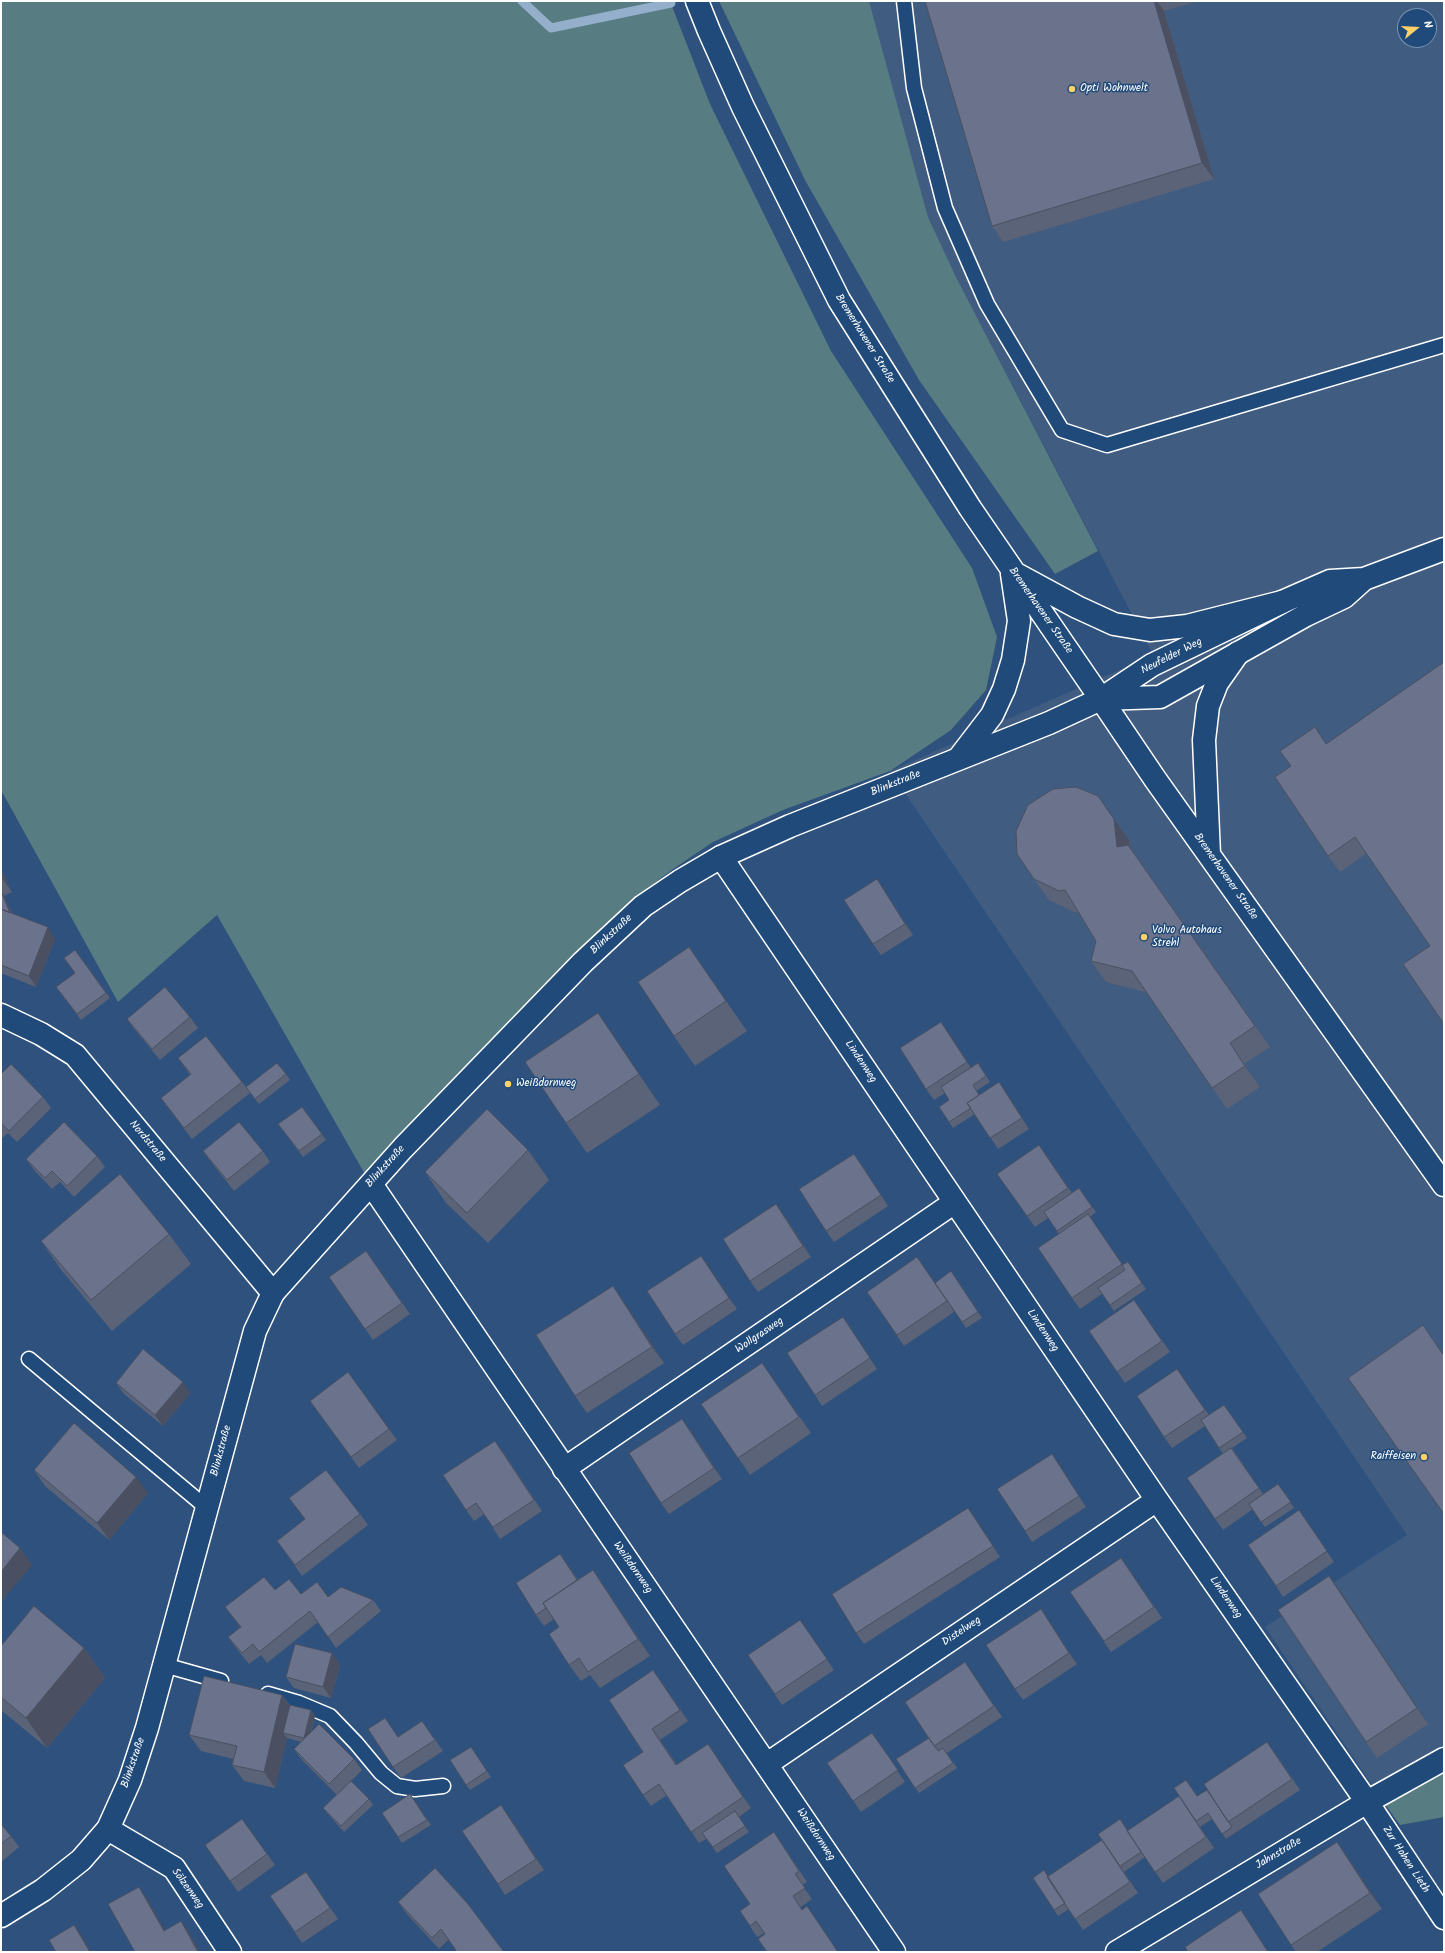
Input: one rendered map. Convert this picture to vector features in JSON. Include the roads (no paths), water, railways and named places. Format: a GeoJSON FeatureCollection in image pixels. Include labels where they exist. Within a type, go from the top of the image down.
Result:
{"type":"FeatureCollection","features":[{"type":"Feature","properties":{"kind":"street","name":"Bremerhavener Straße"},"geometry":{"type":"LineString","coordinates":[[697,1],[743,107],[840,300],[970,508],[1012,571],[1209,854],[1444,1185]]}},
{"type":"Feature","properties":{"kind":"street","name":"Neufelder Weg"},"geometry":{"type":"LineString","coordinates":[[1101,699],[1152,665],[1282,602],[1330,581],[1364,579],[1444,549]]}},
{"type":"Feature","properties":{"kind":"street"},"geometry":{"type":"LineString","coordinates":[[1012,571],[1077,607],[1114,624],[1150,630],[1187,626],[1282,602]]}},
{"type":"Feature","properties":{"kind":"street"},"geometry":{"type":"LineString","coordinates":[[959,758],[992,715],[1004,689],[1013,660],[1019,621],[1012,571]]}},
{"type":"Feature","properties":{"kind":"street","name":"Neufelder Weg"},"geometry":{"type":"LineString","coordinates":[[1101,699],[1160,697],[1306,615],[1344,597],[1364,579]]}},
{"type":"Feature","properties":{"kind":"street"},"geometry":{"type":"LineString","coordinates":[[1209,854],[1204,740],[1208,706],[1217,684],[1238,654]]}},
{"type":"Feature","properties":{"kind":"street","name":"Blinkstraße"},"geometry":{"type":"LineString","coordinates":[[1,1916],[43,1890],[81,1860],[108,1829],[130,1780],[164,1665],[255,1331],[273,1293],[371,1184],[583,962],[643,906],[680,881],[721,857],[790,826],[1049,723],[1101,699]]}},
{"type":"Feature","properties":{"kind":"street","name":"Lindenweg"},"geometry":{"type":"LineString","coordinates":[[721,857],[1156,1500],[1367,1802]]}},
{"type":"Feature","properties":{"kind":"street","name":"Nordstraße"},"geometry":{"type":"LineString","coordinates":[[1,1015],[40,1034],[75,1055],[273,1293]]}},
{"type":"Feature","properties":{"kind":"street","name":"Weißdornweg"},"geometry":{"type":"LineString","coordinates":[[371,1184],[894,1952]]}},
{"type":"Feature","properties":{"kind":"street","name":"Wollgrasweg"},"geometry":{"type":"LineString","coordinates":[[564,1469],[955,1202]]}},
{"type":"Feature","properties":{"kind":"street","name":"Distelweg"},"geometry":{"type":"LineString","coordinates":[[767,1764],[1156,1500]]}},
{"type":"Feature","properties":{"kind":"street","name":"Jahnstraße"},"geometry":{"type":"LineString","coordinates":[[1117,1952],[1367,1802],[1444,1759]]}},
{"type":"Feature","properties":{"kind":"street","name":"Zur Hohen Lieth"},"geometry":{"type":"LineString","coordinates":[[1367,1802],[1444,1918]]}},
{"type":"Feature","properties":{"kind":"street","name":"Sölzenweg"},"geometry":{"type":"LineString","coordinates":[[108,1829],[174,1868],[230,1952]]}},
{"type":"Feature","properties":{"kind":"lane"},"geometry":{"type":"LineString","coordinates":[[904,1],[914,88],[945,208],[987,304],[1062,430],[1107,445],[1444,345]]}},
{"type":"Feature","properties":{"kind":"lane"},"geometry":{"type":"LineString","coordinates":[[29,1359],[207,1508]]}},
{"type":"Feature","properties":{"kind":"lane"},"geometry":{"type":"LineString","coordinates":[[164,1665],[231,1684]]}},
{"type":"Feature","properties":{"kind":"lane"},"geometry":{"type":"LineString","coordinates":[[254,1690],[299,1703],[330,1716],[356,1743],[381,1773],[397,1786],[415,1789],[442,1786]]}},
{"type":"Feature","properties":{"kind":"waterway"},"geometry":{"type":"LineString","coordinates":[[522,1],[551,28],[671,3]]}},
{"type":"Feature","properties":{"kind":"place","name":"Opti Wohnwelt"},"geometry":{"type":"Point","coordinates":[1072,89]}},
{"type":"Feature","properties":{"kind":"place","name":"Volvo Autohaus Strehl"},"geometry":{"type":"Point","coordinates":[1144,937]}},
{"type":"Feature","properties":{"kind":"place","name":"Weißdornweg"},"geometry":{"type":"Point","coordinates":[508,1084]}},
{"type":"Feature","properties":{"kind":"place","name":"Raiffeisen"},"geometry":{"type":"Point","coordinates":[1424,1457]}}]}
